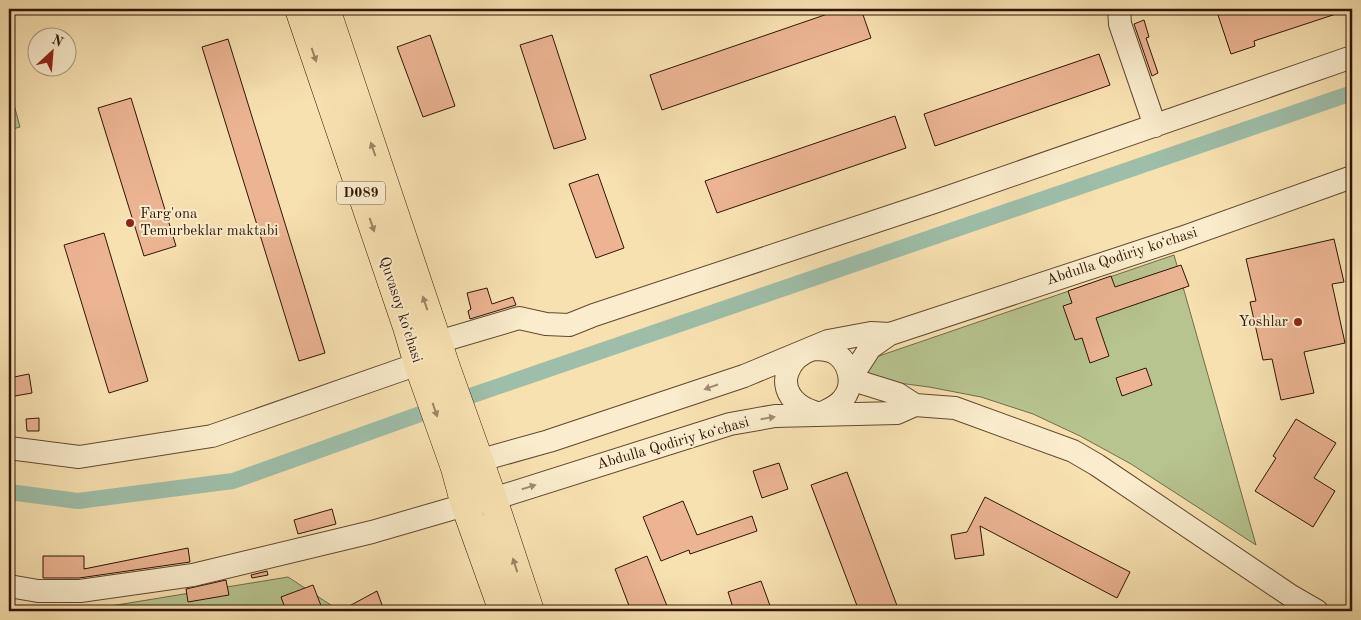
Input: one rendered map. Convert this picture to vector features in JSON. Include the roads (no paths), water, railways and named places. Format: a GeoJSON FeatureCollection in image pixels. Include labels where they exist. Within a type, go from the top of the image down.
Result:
{"type":"FeatureCollection","features":[{"type":"Feature","properties":{"kind":"main road","name":"Quvasoy koʻchasi"},"geometry":{"type":"LineString","coordinates":[[299,9],[407,328],[433,361]]}},
{"type":"Feature","properties":{"kind":"main road","name":"Quvasoy koʻchasi"},"geometry":{"type":"LineString","coordinates":[[326,9],[433,361]]}},
{"type":"Feature","properties":{"kind":"main road","name":"D089"},"geometry":{"type":"LineString","coordinates":[[433,361],[467,464],[493,499],[530,611]]}},
{"type":"Feature","properties":{"kind":"main road","name":"D089"},"geometry":{"type":"LineString","coordinates":[[467,464],[465,505],[502,611]]}},
{"type":"Feature","properties":{"kind":"street"},"geometry":{"type":"LineString","coordinates":[[1119,9],[1120,24],[1154,126]]}},
{"type":"Feature","properties":{"kind":"street"},"geometry":{"type":"LineString","coordinates":[[9,448],[80,457],[212,436],[433,361],[519,318],[546,324],[569,325],[934,202],[1352,57]]}},
{"type":"Feature","properties":{"kind":"street","name":"Abdulla Qodiriy koʻchasi"},"geometry":{"type":"LineString","coordinates":[[915,405],[898,394],[850,379],[870,348],[890,334],[1181,238],[1352,177]]}},
{"type":"Feature","properties":{"kind":"street","name":"Abdulla Qodiriy koʻchasi"},"geometry":{"type":"LineString","coordinates":[[467,464],[549,441],[744,376],[828,341],[871,333],[890,334]]}},
{"type":"Feature","properties":{"kind":"street"},"geometry":{"type":"LineString","coordinates":[[824,349],[834,353],[842,360],[848,369],[850,379],[849,389],[838,405],[820,414],[799,405],[792,397],[788,388],[787,377],[789,367],[803,352],[824,349]]}},
{"type":"Feature","properties":{"kind":"street","name":"Abdulla Qodiriy koʻchasi"},"geometry":{"type":"LineString","coordinates":[[9,586],[38,591],[80,591],[193,575],[372,532],[465,505],[493,499],[730,424],[775,416],[897,413],[915,405],[955,408],[1073,451],[1097,465],[1291,596],[1317,611]]}},
{"type":"Feature","properties":{"kind":"waterway"},"geometry":{"type":"LineString","coordinates":[[9,492],[78,501],[233,481],[479,393],[1352,93]]}},
{"type":"Feature","properties":{"kind":"place","name":"Farg'ona Temurbeklar maktabi"},"geometry":{"type":"Point","coordinates":[130,223]}},
{"type":"Feature","properties":{"kind":"place","name":"Yoshlar"},"geometry":{"type":"Point","coordinates":[1298,322]}}]}
